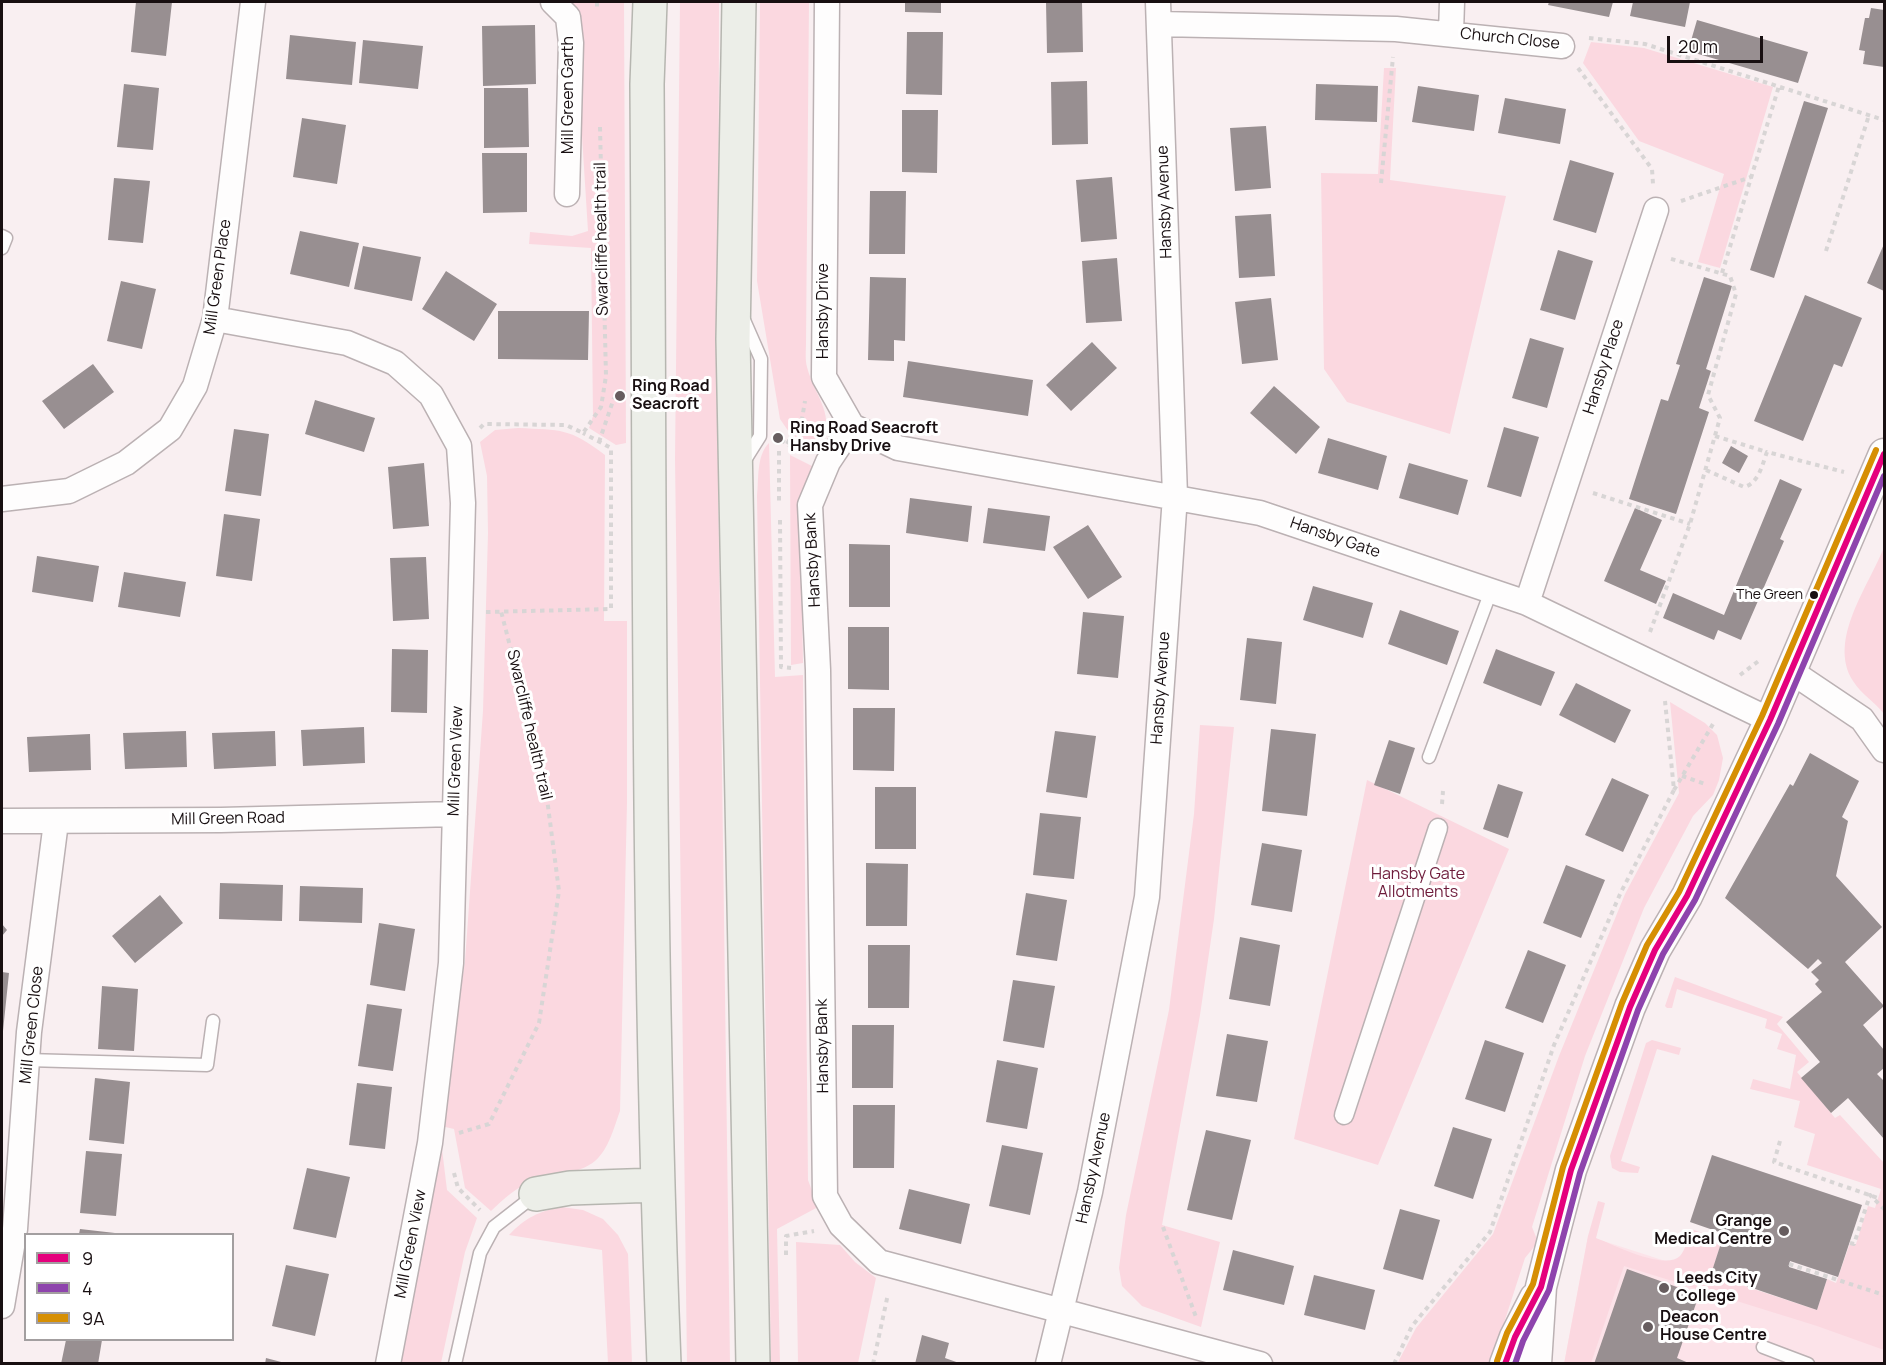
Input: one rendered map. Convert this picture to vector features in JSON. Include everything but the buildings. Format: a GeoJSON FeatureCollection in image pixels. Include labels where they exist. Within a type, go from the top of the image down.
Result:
{"type":"FeatureCollection","features":[{"type":"Feature","properties":{"kind":"highway"},"geometry":{"type":"LineString","coordinates":[[650,2],[647,84],[652,869],[657,1185],[664,1364]]}},
{"type":"Feature","properties":{"kind":"highway"},"geometry":{"type":"LineString","coordinates":[[739,2],[734,295],[753,1364]]}},
{"type":"Feature","properties":{"kind":"highway"},"geometry":{"type":"LineString","coordinates":[[536,1194],[570,1188],[657,1185]]}},
{"type":"Feature","properties":{"kind":"street","name":"Mill Green Place"},"geometry":{"type":"LineString","coordinates":[[2,499],[69,491],[126,464],[170,429],[195,386],[215,319],[253,2]]}},
{"type":"Feature","properties":{"kind":"street","name":"Mill Green Garth"},"geometry":{"type":"LineString","coordinates":[[553,2],[568,17],[571,43],[563,200]]}},
{"type":"Feature","properties":{"kind":"street","name":"Hansby Drive"},"geometry":{"type":"LineString","coordinates":[[828,2],[824,377],[852,426]]}},
{"type":"Feature","properties":{"kind":"street"},"geometry":{"type":"LineString","coordinates":[[1451,33],[1452,2]]}},
{"type":"Feature","properties":{"kind":"street","name":"Church Close"},"geometry":{"type":"LineString","coordinates":[[1159,13],[1451,33],[1562,46]]}},
{"type":"Feature","properties":{"kind":"street","name":"Hansby Avenue"},"geometry":{"type":"LineString","coordinates":[[1048,1364],[1090,1192],[1147,897],[1175,496],[1159,13]]}},
{"type":"Feature","properties":{"kind":"street","name":"Hansby Place"},"geometry":{"type":"LineString","coordinates":[[1527,603],[1656,210]]}},
{"type":"Feature","properties":{"kind":"street","name":"Mill Green View"},"geometry":{"type":"LineString","coordinates":[[215,319],[347,343],[394,363],[431,395],[459,446],[463,502],[451,963],[439,1140],[388,1364]]}},
{"type":"Feature","properties":{"kind":"street"},"geometry":{"type":"LineString","coordinates":[[852,426],[898,448],[1175,496]]}},
{"type":"Feature","properties":{"kind":"street","name":"Hansby Bank"},"geometry":{"type":"LineString","coordinates":[[852,426],[828,462],[810,505],[818,670],[825,1196],[841,1226],[879,1262],[1260,1364]]}},
{"type":"Feature","properties":{"kind":"street"},"geometry":{"type":"LineString","coordinates":[[1536,1364],[1541,1287],[1571,1170],[1630,1007],[1655,950],[1687,896],[1770,720],[1879,467]]}},
{"type":"Feature","properties":{"kind":"street","name":"Hansby Gate"},"geometry":{"type":"LineString","coordinates":[[1175,496],[1260,513],[1527,603],[1770,720]]}},
{"type":"Feature","properties":{"kind":"street"},"geometry":{"type":"LineString","coordinates":[[1792,672],[1862,719],[1884,750]]}},
{"type":"Feature","properties":{"kind":"street","name":"Mill Green Road"},"geometry":{"type":"LineString","coordinates":[[2,821],[56,822],[455,814]]}},
{"type":"Feature","properties":{"kind":"street","name":"Mill Green Close"},"geometry":{"type":"LineString","coordinates":[[2,1306],[8,1228],[56,822]]}},
{"type":"Feature","properties":{"kind":"street"},"geometry":{"type":"LineString","coordinates":[[1344,1115],[1438,828]]}},
{"type":"Feature","properties":{"kind":"street"},"geometry":{"type":"LineString","coordinates":[[1506,1364],[1515,1337],[1541,1287]]}},
{"type":"Feature","properties":{"kind":"lane"},"geometry":{"type":"LineString","coordinates":[[2,236],[6,238],[2,248]]}},
{"type":"Feature","properties":{"kind":"lane"},"geometry":{"type":"LineString","coordinates":[[1429,757],[1491,591]]}},
{"type":"Feature","properties":{"kind":"lane"},"geometry":{"type":"LineString","coordinates":[[27,1060],[207,1065],[213,1021]]}},
{"type":"Feature","properties":{"kind":"lane"},"geometry":{"type":"LineString","coordinates":[[455,1364],[480,1253],[494,1227],[536,1194]]}},
{"type":"Feature","properties":{"kind":"lane"},"geometry":{"type":"LineString","coordinates":[[1763,1347],[1808,1364]]}},
{"type":"Feature","properties":{"kind":"path"},"geometry":{"type":"LineString","coordinates":[[597,2],[597,12]]}},
{"type":"Feature","properties":{"kind":"path"},"geometry":{"type":"LineString","coordinates":[[1381,183],[1396,29]]}},
{"type":"Feature","properties":{"kind":"path","name":"Church Close"},"geometry":{"type":"LineString","coordinates":[[1562,46],[1592,37],[1645,44],[1884,120]]}},
{"type":"Feature","properties":{"kind":"path"},"geometry":{"type":"LineString","coordinates":[[1562,46],[1652,169],[1656,210],[1751,177]]}},
{"type":"Feature","properties":{"kind":"path"},"geometry":{"type":"LineString","coordinates":[[1722,273],[1779,86]]}},
{"type":"Feature","properties":{"kind":"path"},"geometry":{"type":"LineString","coordinates":[[1826,251],[1869,115]]}},
{"type":"Feature","properties":{"kind":"path","name":"Swarcliffe health trail"},"geometry":{"type":"LineString","coordinates":[[584,433],[601,406],[606,376],[600,116]]}},
{"type":"Feature","properties":{"kind":"path"},"geometry":{"type":"LineString","coordinates":[[1394,1364],[1412,1326],[1490,1232],[1554,1045],[1621,892],[1674,790],[1651,663],[1720,418],[1708,395],[1736,294],[1730,276],[1643,250]]}},
{"type":"Feature","properties":{"kind":"path"},"geometry":{"type":"LineString","coordinates":[[599,442],[616,391]]}},
{"type":"Feature","properties":{"kind":"path"},"geometry":{"type":"LineString","coordinates":[[460,613],[611,609],[611,448],[566,425],[484,424],[476,430]]}},
{"type":"Feature","properties":{"kind":"path"},"geometry":{"type":"LineString","coordinates":[[1715,436],[1767,452],[1879,467]]}},
{"type":"Feature","properties":{"kind":"path"},"geometry":{"type":"LineString","coordinates":[[1706,470],[1744,487],[1750,485],[1759,474],[1767,452]]}},
{"type":"Feature","properties":{"kind":"path"},"geometry":{"type":"LineString","coordinates":[[1566,484],[1690,524]]}},
{"type":"Feature","properties":{"kind":"path"},"geometry":{"type":"LineString","coordinates":[[781,610],[781,668]]}},
{"type":"Feature","properties":{"kind":"path","name":"Swarcliffe health trail"},"geometry":{"type":"LineString","coordinates":[[439,1140],[489,1124],[539,1023],[559,891],[545,783],[501,611]]}},
{"type":"Feature","properties":{"kind":"path"},"geometry":{"type":"LineString","coordinates":[[439,1140],[458,1188],[494,1227]]}},
{"type":"Feature","properties":{"kind":"path"},"geometry":{"type":"LineString","coordinates":[[1780,1141],[1774,1162],[1878,1198]]}},
{"type":"Feature","properties":{"kind":"path"},"geometry":{"type":"LineString","coordinates":[[1870,1195],[1884,1209]]}},
{"type":"Feature","properties":{"kind":"path"},"geometry":{"type":"LineString","coordinates":[[1850,1243],[1854,1244],[1870,1195]]}},
{"type":"Feature","properties":{"kind":"path"},"geometry":{"type":"LineString","coordinates":[[786,1259],[786,1236],[841,1226]]}},
{"type":"Feature","properties":{"kind":"path"},"geometry":{"type":"LineString","coordinates":[[1163,1227],[1209,1350]]}},
{"type":"Feature","properties":{"kind":"path"},"geometry":{"type":"LineString","coordinates":[[1789,1264],[1884,1295]]}},
{"type":"Feature","properties":{"kind":"path"},"geometry":{"type":"LineString","coordinates":[[873,1364],[893,1267]]}},
{"type":"Feature","properties":{"kind":"shaded area","name":"Leeds City College"},"geometry":{"type":"Polygon","coordinates":[[[1588,1236],[1817,1310],[1877,1343],[1884,1352],[1884,1364],[1564,1364],[1588,1236]]]}},
{"type":"Feature","properties":{"kind":"green space"},"geometry":{"type":"Polygon","coordinates":[[[565,2],[624,2],[626,443],[616,445],[589,428],[593,416],[591,248],[529,244],[530,232],[572,236],[588,231],[582,136],[582,44],[565,2]]]}},
{"type":"Feature","properties":{"kind":"green space"},"geometry":{"type":"Polygon","coordinates":[[[680,2],[719,2],[718,473],[730,1364],[687,1363],[675,459],[680,2]]]}},
{"type":"Feature","properties":{"kind":"green space"},"geometry":{"type":"Polygon","coordinates":[[[760,2],[809,2],[806,358],[807,367],[826,416],[824,437],[819,449],[791,435],[780,419],[757,281],[760,2]]]}},
{"type":"Feature","properties":{"kind":"green space"},"geometry":{"type":"Polygon","coordinates":[[[1591,42],[1644,48],[1773,87],[1720,268],[1698,262],[1724,174],[1639,141],[1583,63],[1591,42]]]}},
{"type":"Feature","properties":{"kind":"green space"},"geometry":{"type":"Polygon","coordinates":[[[1384,68],[1396,68],[1390,180],[1506,196],[1450,434],[1347,402],[1324,369],[1321,173],[1378,174],[1384,68]]]}},
{"type":"Feature","properties":{"kind":"green space"},"geometry":{"type":"Polygon","coordinates":[[[518,428],[564,432],[583,440],[605,455],[604,621],[627,621],[627,803],[620,1111],[607,1144],[595,1161],[581,1169],[527,1184],[510,1194],[491,1211],[465,1188],[454,1129],[441,1126],[465,961],[483,711],[488,533],[487,476],[480,442],[495,430],[518,428]]]}},
{"type":"Feature","properties":{"kind":"green space"},"geometry":{"type":"Polygon","coordinates":[[[769,443],[775,677],[803,675],[808,1180],[818,1207],[777,1229],[780,1364],[771,1363],[757,496],[760,461],[769,443]]]}},
{"type":"Feature","properties":{"kind":"green space"},"geometry":{"type":"Polygon","coordinates":[[[790,455],[812,466],[800,507],[803,663],[791,665],[790,455]]]}},
{"type":"Feature","properties":{"kind":"green space"},"geometry":{"type":"Polygon","coordinates":[[[1884,547],[1884,714],[1853,681],[1846,665],[1845,648],[1847,631],[1853,613],[1884,547]]]}},
{"type":"Feature","properties":{"kind":"green space"},"geometry":{"type":"Polygon","coordinates":[[[1670,702],[1705,723],[1717,735],[1723,758],[1719,780],[1713,795],[1693,816],[1644,908],[1585,1056],[1532,1227],[1538,1242],[1525,1258],[1491,1363],[1397,1364],[1416,1328],[1493,1234],[1559,1056],[1625,894],[1679,793],[1670,702]]]}},
{"type":"Feature","properties":{"kind":"green space"},"geometry":{"type":"Polygon","coordinates":[[[1200,725],[1234,727],[1214,919],[1200,1015],[1162,1225],[1220,1242],[1201,1327],[1142,1306],[1122,1286],[1119,1268],[1126,1215],[1169,1010],[1194,814],[1200,725]]]}},
{"type":"Feature","properties":{"kind":"green space","name":"Hansby Gate Allotments"},"geometry":{"type":"Polygon","coordinates":[[[1367,780],[1509,849],[1378,1165],[1294,1139],[1367,780]]]}},
{"type":"Feature","properties":{"kind":"green space"},"geometry":{"type":"Polygon","coordinates":[[[1675,977],[1783,1017],[1777,1024],[1809,1062],[1797,1072],[1835,1118],[1840,1115],[1884,1163],[1884,1350],[1817,1326],[1624,1266],[1591,1363],[1564,1364],[1588,1236],[1598,1201],[1605,1203],[1596,1238],[1652,1259],[1673,1260],[1682,1253],[1691,1229],[1722,1240],[1711,1275],[1817,1310],[1827,1279],[1836,1283],[1850,1243],[1856,1244],[1868,1206],[1875,1208],[1881,1189],[1807,1165],[1815,1134],[1794,1127],[1800,1101],[1750,1089],[1753,1079],[1790,1089],[1796,1055],[1777,1049],[1782,1034],[1765,1028],[1767,1019],[1677,989],[1672,1008],[1667,1008],[1665,1006],[1675,977]]]}},
{"type":"Feature","properties":{"kind":"green space"},"geometry":{"type":"Polygon","coordinates":[[[1652,1040],[1681,1048],[1679,1055],[1657,1049],[1621,1161],[1640,1167],[1638,1173],[1620,1172],[1612,1168],[1610,1156],[1646,1043],[1652,1040]]]}},
{"type":"Feature","properties":{"kind":"green space"},"geometry":{"type":"Polygon","coordinates":[[[442,1149],[447,1190],[477,1218],[465,1252],[441,1363],[399,1364],[442,1149]]]}},
{"type":"Feature","properties":{"kind":"green space"},"geometry":{"type":"Polygon","coordinates":[[[562,1207],[583,1210],[603,1219],[618,1235],[628,1254],[632,1363],[608,1363],[602,1250],[509,1235],[533,1216],[562,1207]]]}},
{"type":"Feature","properties":{"kind":"green space"},"geometry":{"type":"Polygon","coordinates":[[[796,1242],[840,1245],[855,1262],[876,1278],[858,1363],[798,1363],[796,1242]]]}},
{"type":"Feature","properties":{"kind":"transit line","name":"9A"},"geometry":{"type":"LineString","coordinates":[[1497,1361],[1507,1333],[1533,1284],[1563,1167],[1622,1003],[1647,945],[1679,892],[1762,716],[1876,450]]}},
{"type":"Feature","properties":{"kind":"transit line","name":"9"},"geometry":{"type":"LineString","coordinates":[[1505,1364],[1515,1337],[1541,1287],[1571,1170],[1630,1007],[1655,950],[1687,896],[1770,720],[1884,454]]}},
{"type":"Feature","properties":{"kind":"transit line","name":"4"},"geometry":{"type":"LineString","coordinates":[[1515,1364],[1523,1341],[1549,1290],[1580,1173],[1638,1010],[1663,954],[1695,900],[1778,724],[1884,476]]}},
{"type":"Feature","properties":{"kind":"place","name":"Ring Road Seacroft"},"geometry":{"type":"Point","coordinates":[620,396]}},
{"type":"Feature","properties":{"kind":"place","name":"Ring Road Seacroft Hansby Drive"},"geometry":{"type":"Point","coordinates":[778,438]}},
{"type":"Feature","properties":{"kind":"place","name":"The Green"},"geometry":{"type":"Point","coordinates":[1814,595]}},
{"type":"Feature","properties":{"kind":"place","name":"Grange Medical Centre"},"geometry":{"type":"Point","coordinates":[1784,1231]}},
{"type":"Feature","properties":{"kind":"place","name":"Leeds City College"},"geometry":{"type":"Point","coordinates":[1664,1288]}},
{"type":"Feature","properties":{"kind":"place","name":"Deacon House Centre"},"geometry":{"type":"Point","coordinates":[1648,1327]}}]}
